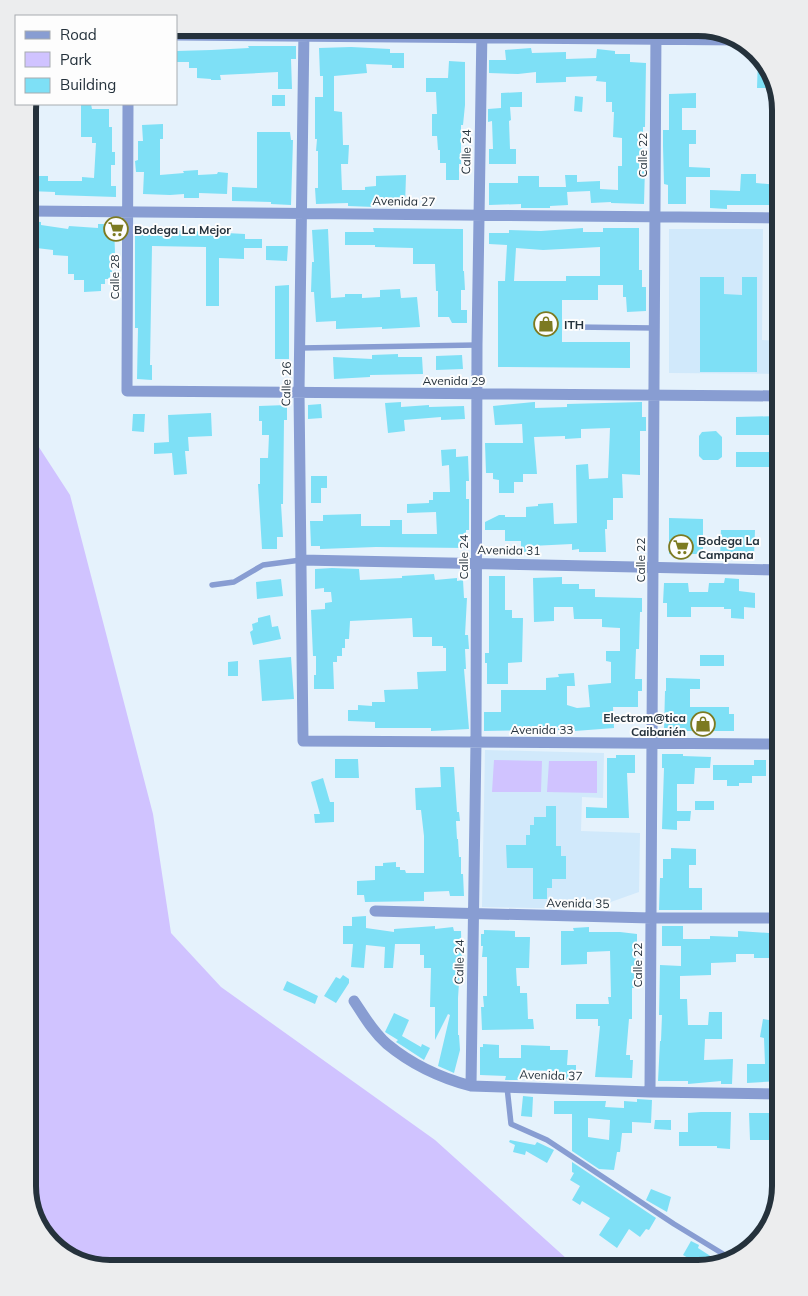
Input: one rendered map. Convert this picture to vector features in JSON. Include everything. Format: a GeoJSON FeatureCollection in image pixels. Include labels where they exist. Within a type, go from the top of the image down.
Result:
{"type":"FeatureCollection","features":[{"type":"Feature","properties":{"kind":"street","name":"Calle 26"},"geometry":{"type":"LineString","coordinates":[[303,741],[299,392],[303,214],[304,36]]}},
{"type":"Feature","properties":{"kind":"street","name":"Calle 24"},"geometry":{"type":"LineString","coordinates":[[471,1086],[476,742],[478,215],[482,36]]}},
{"type":"Feature","properties":{"kind":"street","name":"Calle 22"},"geometry":{"type":"LineString","coordinates":[[650,1092],[656,36]]}},
{"type":"Feature","properties":{"kind":"street"},"geometry":{"type":"LineString","coordinates":[[692,36],[710,37]]}},
{"type":"Feature","properties":{"kind":"street","name":"Calle 28"},"geometry":{"type":"LineString","coordinates":[[127,391],[128,105]]}},
{"type":"Feature","properties":{"kind":"street","name":"Avenida 27"},"geometry":{"type":"LineString","coordinates":[[36,211],[772,218]]}},
{"type":"Feature","properties":{"kind":"street","name":"Avenida 29"},"geometry":{"type":"LineString","coordinates":[[127,391],[772,396]]}},
{"type":"Feature","properties":{"kind":"street","name":"Avenida 31"},"geometry":{"type":"LineString","coordinates":[[301,560],[772,570]]}},
{"type":"Feature","properties":{"kind":"street","name":"Avenida 33"},"geometry":{"type":"LineString","coordinates":[[303,741],[772,744]]}},
{"type":"Feature","properties":{"kind":"street","name":"Avenida 35"},"geometry":{"type":"LineString","coordinates":[[375,911],[651,918],[772,918]]}},
{"type":"Feature","properties":{"kind":"street","name":"Avenida 37"},"geometry":{"type":"LineString","coordinates":[[354,1001],[370,1025],[388,1044],[430,1071],[449,1080],[471,1086],[772,1094]]}},
{"type":"Feature","properties":{"kind":"lane"},"geometry":{"type":"LineString","coordinates":[[574,328],[654,328]]}},
{"type":"Feature","properties":{"kind":"lane"},"geometry":{"type":"LineString","coordinates":[[300,348],[477,345]]}},
{"type":"Feature","properties":{"kind":"lane","name":"Avenida 31"},"geometry":{"type":"LineString","coordinates":[[212,586],[234,582],[264,564],[301,560]]}},
{"type":"Feature","properties":{"kind":"lane"},"geometry":{"type":"LineString","coordinates":[[507,1087],[511,1124],[547,1140],[674,1224],[724,1255]]}},
{"type":"Feature","properties":{"kind":"shaded area"},"geometry":{"type":"Polygon","coordinates":[[[669,229],[763,229],[762,340],[772,341],[772,374],[669,373],[669,229]]]}},
{"type":"Feature","properties":{"kind":"shaded area"},"geometry":{"type":"Polygon","coordinates":[[[485,750],[604,753],[603,798],[582,797],[581,831],[640,833],[639,892],[591,909],[482,907],[485,750]]]}},
{"type":"Feature","properties":{"kind":"green space"},"geometry":{"type":"Polygon","coordinates":[[[36,443],[70,495],[153,814],[171,933],[221,987],[435,1140],[568,1260],[105,1260],[86,1256],[69,1247],[55,1235],[44,1219],[40,1210],[36,1186],[36,443]]]}},
{"type":"Feature","properties":{"kind":"green space"},"geometry":{"type":"Polygon","coordinates":[[[494,760],[542,761],[541,792],[492,792],[494,760]]]}},
{"type":"Feature","properties":{"kind":"green space"},"geometry":{"type":"Polygon","coordinates":[[[549,761],[597,761],[597,793],[547,792],[549,761]]]}},
{"type":"Feature","properties":{"kind":"building"},"geometry":{"type":"Polygon","coordinates":[[[248,46],[296,46],[296,59],[291,59],[292,89],[278,89],[278,72],[220,75],[221,80],[211,80],[197,78],[197,68],[189,68],[189,62],[178,62],[178,51],[249,48],[248,46]]]}},
{"type":"Feature","properties":{"kind":"building"},"geometry":{"type":"Polygon","coordinates":[[[319,48],[390,49],[390,53],[404,53],[404,68],[392,68],[392,65],[366,64],[367,73],[334,76],[334,111],[342,112],[343,145],[349,145],[348,164],[341,164],[342,190],[365,190],[365,187],[376,186],[376,176],[406,175],[405,206],[394,205],[394,200],[373,201],[374,207],[348,206],[348,203],[316,204],[315,188],[318,188],[318,151],[316,151],[317,139],[315,139],[315,97],[323,97],[323,76],[320,76],[319,48]]]}},
{"type":"Feature","properties":{"kind":"building"},"geometry":{"type":"Polygon","coordinates":[[[531,48],[532,53],[566,52],[566,59],[596,58],[597,49],[615,51],[615,54],[630,54],[630,62],[646,63],[645,127],[643,127],[641,167],[645,167],[644,204],[591,203],[590,191],[567,192],[568,205],[550,206],[550,208],[521,208],[521,204],[489,205],[489,183],[518,183],[518,176],[539,176],[539,187],[566,187],[565,175],[577,175],[577,182],[600,181],[600,189],[618,190],[618,166],[622,166],[622,138],[613,137],[614,112],[612,112],[612,102],[606,102],[606,82],[596,81],[597,76],[566,77],[566,82],[536,83],[536,72],[518,74],[489,73],[489,60],[506,60],[505,50],[531,48]]]}},
{"type":"Feature","properties":{"kind":"building"},"geometry":{"type":"Polygon","coordinates":[[[449,61],[465,62],[465,105],[463,125],[461,125],[459,180],[446,180],[446,163],[440,163],[437,136],[432,136],[432,114],[437,114],[436,92],[426,92],[426,78],[448,78],[449,61]]]}},
{"type":"Feature","properties":{"kind":"building"},"geometry":{"type":"Polygon","coordinates":[[[758,67],[768,88],[757,88],[758,67]]]}},
{"type":"Feature","properties":{"kind":"building"},"geometry":{"type":"Polygon","coordinates":[[[522,92],[522,107],[510,107],[510,149],[516,149],[516,164],[489,164],[489,149],[493,149],[492,121],[488,122],[488,109],[501,108],[501,93],[522,92]]]}},
{"type":"Feature","properties":{"kind":"building"},"geometry":{"type":"Polygon","coordinates":[[[696,93],[696,108],[682,108],[682,130],[696,130],[696,144],[689,144],[689,167],[710,168],[710,177],[686,177],[686,204],[668,204],[668,185],[664,184],[663,130],[669,130],[669,94],[696,93]]]}},
{"type":"Feature","properties":{"kind":"building"},"geometry":{"type":"Polygon","coordinates":[[[272,95],[285,95],[285,106],[272,106],[272,95]]]}},
{"type":"Feature","properties":{"kind":"building"},"geometry":{"type":"Polygon","coordinates":[[[575,96],[583,97],[582,112],[574,111],[575,96]]]}},
{"type":"Feature","properties":{"kind":"building"},"geometry":{"type":"Polygon","coordinates":[[[81,105],[91,105],[92,109],[109,109],[109,127],[112,127],[112,152],[115,152],[115,165],[111,165],[111,186],[116,186],[116,197],[55,195],[55,192],[36,191],[36,176],[48,176],[48,181],[82,181],[82,177],[94,178],[96,143],[92,143],[92,137],[81,137],[81,105]]]}},
{"type":"Feature","properties":{"kind":"building"},"geometry":{"type":"Polygon","coordinates":[[[163,124],[163,139],[160,139],[160,175],[198,170],[198,175],[217,174],[218,172],[228,173],[227,194],[199,193],[199,198],[184,198],[184,194],[143,194],[144,172],[136,172],[135,161],[138,160],[138,141],[143,141],[142,125],[163,124]]]}},
{"type":"Feature","properties":{"kind":"building"},"geometry":{"type":"Polygon","coordinates":[[[257,132],[290,132],[291,140],[293,140],[291,205],[271,204],[271,202],[232,201],[232,187],[257,188],[257,132]]]}},
{"type":"Feature","properties":{"kind":"building"},"geometry":{"type":"Polygon","coordinates":[[[741,174],[756,174],[756,183],[772,184],[772,205],[727,205],[727,209],[710,208],[710,190],[740,191],[741,174]]]}},
{"type":"Feature","properties":{"kind":"building"},"geometry":{"type":"Polygon","coordinates":[[[36,222],[41,222],[41,225],[68,229],[69,226],[98,228],[98,224],[114,224],[115,253],[112,253],[112,272],[110,272],[110,279],[105,279],[105,284],[101,284],[101,291],[84,292],[84,280],[74,280],[74,274],[68,274],[68,256],[53,255],[53,250],[36,248],[36,222]]]}},
{"type":"Feature","properties":{"kind":"building"},"geometry":{"type":"Polygon","coordinates":[[[135,228],[245,234],[245,239],[262,239],[262,248],[244,248],[244,259],[219,258],[219,306],[206,306],[206,247],[152,246],[150,365],[152,365],[152,380],[137,379],[138,328],[135,328],[135,228]]]}},
{"type":"Feature","properties":{"kind":"building"},"geometry":{"type":"Polygon","coordinates":[[[373,228],[463,229],[465,290],[461,290],[461,310],[467,310],[467,323],[452,323],[449,317],[438,317],[435,264],[413,264],[413,248],[345,245],[345,232],[374,232],[373,228]]]}},
{"type":"Feature","properties":{"kind":"building"},"geometry":{"type":"Polygon","coordinates":[[[583,228],[583,232],[603,232],[603,228],[639,228],[639,270],[642,270],[642,287],[646,287],[646,311],[627,312],[626,297],[623,297],[623,285],[598,285],[598,300],[562,300],[562,342],[630,342],[630,368],[498,367],[498,281],[505,281],[507,245],[489,244],[489,233],[509,233],[509,230],[541,231],[583,228]],[[600,247],[543,250],[516,248],[514,281],[566,281],[566,276],[600,276],[600,247]]]}},
{"type":"Feature","properties":{"kind":"building"},"geometry":{"type":"Polygon","coordinates":[[[328,229],[331,298],[345,297],[345,294],[362,294],[362,298],[380,297],[380,290],[400,289],[401,298],[417,297],[420,327],[336,329],[336,321],[316,322],[314,292],[311,292],[312,262],[314,262],[312,230],[328,229]]]}},
{"type":"Feature","properties":{"kind":"building"},"geometry":{"type":"Polygon","coordinates":[[[266,246],[288,246],[287,261],[266,260],[266,246]]]}},
{"type":"Feature","properties":{"kind":"building"},"geometry":{"type":"Polygon","coordinates":[[[700,277],[724,277],[724,294],[742,295],[742,277],[757,277],[757,372],[700,372],[700,277]]]}},
{"type":"Feature","properties":{"kind":"building"},"geometry":{"type":"Polygon","coordinates":[[[289,285],[289,359],[275,359],[275,286],[289,285]]]}},
{"type":"Feature","properties":{"kind":"building"},"geometry":{"type":"Polygon","coordinates":[[[398,354],[398,357],[422,357],[423,374],[370,375],[370,377],[334,379],[333,357],[372,359],[372,355],[398,354]]]}},
{"type":"Feature","properties":{"kind":"building"},"geometry":{"type":"Polygon","coordinates":[[[462,355],[463,369],[436,370],[436,356],[462,355]]]}},
{"type":"Feature","properties":{"kind":"building"},"geometry":{"type":"Polygon","coordinates":[[[401,402],[401,407],[429,405],[429,407],[464,406],[465,419],[441,420],[441,417],[404,420],[405,431],[388,433],[385,403],[401,402]]]}},
{"type":"Feature","properties":{"kind":"building"},"geometry":{"type":"Polygon","coordinates":[[[535,402],[535,408],[567,407],[567,404],[642,402],[642,417],[646,417],[646,431],[640,431],[640,475],[622,474],[623,498],[613,498],[613,520],[607,520],[607,529],[605,529],[606,552],[579,552],[579,549],[572,550],[572,544],[531,546],[531,552],[521,552],[521,541],[505,541],[505,530],[485,530],[485,522],[499,515],[505,515],[505,517],[526,517],[526,507],[538,506],[538,504],[553,503],[554,524],[577,523],[576,465],[588,464],[589,479],[608,478],[610,428],[581,429],[581,438],[565,439],[565,436],[534,437],[537,474],[523,474],[523,482],[514,482],[514,493],[499,493],[499,480],[493,479],[493,473],[486,473],[485,443],[523,443],[522,424],[495,425],[493,406],[535,402]]]}},
{"type":"Feature","properties":{"kind":"building"},"geometry":{"type":"Polygon","coordinates":[[[321,404],[322,418],[308,419],[308,405],[321,404]]]}},
{"type":"Feature","properties":{"kind":"building"},"geometry":{"type":"Polygon","coordinates":[[[287,405],[287,420],[284,420],[283,504],[281,504],[283,537],[277,537],[277,549],[262,549],[258,484],[260,484],[260,458],[268,458],[269,435],[262,435],[262,421],[259,421],[259,406],[287,405]]]}},
{"type":"Feature","properties":{"kind":"building"},"geometry":{"type":"Polygon","coordinates":[[[211,413],[212,436],[188,437],[189,451],[185,451],[187,474],[174,475],[172,453],[154,454],[154,443],[169,442],[168,415],[211,413]]]}},
{"type":"Feature","properties":{"kind":"building"},"geometry":{"type":"Polygon","coordinates":[[[133,414],[145,414],[144,432],[132,431],[133,414]]]}},
{"type":"Feature","properties":{"kind":"building"},"geometry":{"type":"Polygon","coordinates":[[[772,416],[772,435],[736,435],[736,417],[772,416]]]}},
{"type":"Feature","properties":{"kind":"building"},"geometry":{"type":"Polygon","coordinates":[[[716,431],[722,437],[722,457],[718,460],[703,460],[699,456],[699,436],[702,432],[716,431]]]}},
{"type":"Feature","properties":{"kind":"building"},"geometry":{"type":"Polygon","coordinates":[[[456,449],[456,457],[468,456],[469,481],[466,481],[466,499],[469,499],[469,530],[466,530],[466,548],[376,547],[320,549],[320,546],[311,546],[310,521],[323,521],[323,515],[361,514],[361,526],[390,526],[390,520],[402,520],[402,534],[437,534],[436,512],[407,513],[407,504],[429,503],[429,500],[433,500],[433,492],[450,492],[449,465],[442,466],[441,450],[456,449]]]}},
{"type":"Feature","properties":{"kind":"building"},"geometry":{"type":"Polygon","coordinates":[[[736,452],[772,452],[772,467],[736,467],[736,452]]]}},
{"type":"Feature","properties":{"kind":"building"},"geometry":{"type":"Polygon","coordinates":[[[311,476],[327,476],[327,488],[321,488],[321,503],[311,503],[311,476]]]}},
{"type":"Feature","properties":{"kind":"building"},"geometry":{"type":"Polygon","coordinates":[[[669,518],[703,519],[703,554],[669,554],[669,518]]]}},
{"type":"Feature","properties":{"kind":"building"},"geometry":{"type":"Polygon","coordinates":[[[721,530],[755,530],[754,557],[720,559],[721,530]]]}},
{"type":"Feature","properties":{"kind":"building"},"geometry":{"type":"Polygon","coordinates":[[[315,569],[359,569],[360,580],[434,574],[435,580],[457,578],[457,581],[463,580],[464,598],[467,598],[465,635],[468,635],[469,649],[465,649],[466,669],[464,669],[469,729],[431,731],[431,728],[375,728],[375,722],[348,721],[348,710],[358,710],[358,705],[372,706],[372,702],[385,702],[384,690],[418,689],[417,672],[446,671],[446,648],[443,648],[443,646],[432,646],[432,637],[413,637],[412,618],[350,621],[349,639],[345,639],[345,648],[342,648],[342,656],[337,656],[337,662],[333,662],[334,689],[314,689],[316,656],[313,656],[311,610],[325,609],[325,603],[332,602],[331,592],[324,592],[324,588],[315,589],[315,569]]]}},
{"type":"Feature","properties":{"kind":"building"},"geometry":{"type":"Polygon","coordinates":[[[489,576],[505,576],[505,610],[512,610],[512,618],[523,618],[522,662],[508,663],[508,684],[487,684],[485,653],[489,653],[489,576]]]}},
{"type":"Feature","properties":{"kind":"building"},"geometry":{"type":"Polygon","coordinates":[[[562,577],[562,584],[579,584],[579,589],[595,589],[595,597],[642,598],[639,649],[636,649],[635,679],[642,679],[642,691],[638,691],[638,707],[613,707],[614,728],[575,731],[575,729],[558,730],[558,727],[533,728],[533,730],[484,731],[484,712],[501,712],[501,690],[546,690],[546,678],[559,677],[558,674],[574,673],[575,686],[567,686],[567,705],[577,708],[590,707],[588,685],[611,683],[611,662],[606,661],[606,651],[620,651],[620,628],[602,627],[602,619],[574,619],[573,607],[554,607],[554,621],[534,622],[533,578],[562,577]]]}},
{"type":"Feature","properties":{"kind":"building"},"geometry":{"type":"Polygon","coordinates":[[[725,578],[739,579],[739,591],[755,593],[755,608],[744,607],[744,619],[731,618],[731,609],[724,609],[724,607],[691,607],[691,617],[667,617],[667,603],[663,603],[664,583],[688,583],[689,592],[708,592],[709,583],[724,583],[725,578]]]}},
{"type":"Feature","properties":{"kind":"building"},"geometry":{"type":"Polygon","coordinates":[[[281,579],[283,596],[257,599],[256,582],[281,579]]]}},
{"type":"Feature","properties":{"kind":"building"},"geometry":{"type":"Polygon","coordinates":[[[270,615],[272,627],[278,626],[281,639],[253,645],[250,632],[253,630],[252,624],[258,622],[258,618],[270,615]]]}},
{"type":"Feature","properties":{"kind":"building"},"geometry":{"type":"Polygon","coordinates":[[[700,655],[724,655],[724,666],[700,666],[700,655]]]}},
{"type":"Feature","properties":{"kind":"building"},"geometry":{"type":"Polygon","coordinates":[[[291,657],[294,699],[262,701],[259,660],[291,657]]]}},
{"type":"Feature","properties":{"kind":"building"},"geometry":{"type":"Polygon","coordinates":[[[238,661],[238,676],[228,676],[228,662],[238,661]]]}},
{"type":"Feature","properties":{"kind":"building"},"geometry":{"type":"Polygon","coordinates":[[[666,678],[700,679],[700,689],[690,689],[690,707],[729,707],[729,714],[734,714],[734,731],[664,731],[666,678]]]}},
{"type":"Feature","properties":{"kind":"building"},"geometry":{"type":"Polygon","coordinates":[[[662,754],[711,757],[710,768],[695,768],[694,784],[677,784],[677,811],[691,811],[690,821],[677,821],[677,830],[662,829],[664,768],[662,768],[662,754]]]}},
{"type":"Feature","properties":{"kind":"building"},"geometry":{"type":"Polygon","coordinates":[[[616,755],[635,755],[635,773],[627,773],[629,818],[586,818],[586,807],[607,808],[607,758],[616,758],[616,755]]]}},
{"type":"Feature","properties":{"kind":"building"},"geometry":{"type":"Polygon","coordinates":[[[335,759],[358,759],[359,778],[335,778],[335,759]]]}},
{"type":"Feature","properties":{"kind":"building"},"geometry":{"type":"Polygon","coordinates":[[[754,760],[766,760],[766,776],[752,776],[752,783],[739,783],[739,786],[727,786],[727,780],[713,780],[713,765],[754,765],[754,760]]]}},
{"type":"Feature","properties":{"kind":"building"},"geometry":{"type":"Polygon","coordinates":[[[440,767],[454,767],[457,812],[459,812],[460,821],[456,821],[457,839],[459,857],[461,857],[464,896],[450,896],[449,891],[424,892],[424,901],[365,902],[364,895],[357,895],[357,881],[375,880],[375,866],[396,862],[396,867],[400,867],[400,870],[405,870],[406,873],[424,873],[424,836],[421,810],[416,810],[415,788],[441,787],[440,767]]]}},
{"type":"Feature","properties":{"kind":"building"},"geometry":{"type":"Polygon","coordinates":[[[323,778],[330,802],[334,802],[334,822],[315,823],[314,814],[320,814],[311,782],[323,778]]]}},
{"type":"Feature","properties":{"kind":"building"},"geometry":{"type":"Polygon","coordinates":[[[695,801],[714,801],[714,810],[695,810],[695,801]]]}},
{"type":"Feature","properties":{"kind":"building"},"geometry":{"type":"Polygon","coordinates":[[[546,806],[556,806],[556,846],[561,846],[561,856],[566,856],[566,879],[552,879],[552,888],[547,888],[547,899],[533,899],[533,868],[507,868],[506,845],[526,845],[526,835],[530,835],[530,825],[534,825],[534,817],[546,817],[546,806]]]}},
{"type":"Feature","properties":{"kind":"building"},"geometry":{"type":"Polygon","coordinates":[[[671,848],[696,849],[696,865],[689,865],[689,888],[702,888],[702,910],[659,910],[660,878],[663,878],[663,859],[671,859],[671,848]]]}},
{"type":"Feature","properties":{"kind":"building"},"geometry":{"type":"Polygon","coordinates":[[[366,916],[366,928],[394,932],[394,929],[435,926],[435,929],[453,927],[454,931],[461,931],[462,967],[460,967],[458,998],[460,1050],[454,1073],[438,1066],[450,1015],[448,1014],[435,1040],[435,1007],[430,1007],[431,968],[424,968],[424,955],[420,955],[420,944],[395,944],[393,968],[384,968],[385,947],[366,945],[364,968],[351,967],[353,944],[343,944],[343,926],[352,926],[352,917],[366,916]]]}},
{"type":"Feature","properties":{"kind":"building"},"geometry":{"type":"Polygon","coordinates":[[[662,926],[683,926],[683,939],[710,939],[710,936],[738,937],[738,931],[769,933],[769,936],[772,936],[772,958],[754,958],[754,954],[736,954],[736,962],[711,963],[711,975],[680,976],[680,999],[687,999],[688,1025],[708,1025],[709,1012],[722,1012],[722,1039],[705,1039],[704,1060],[733,1059],[732,1084],[721,1084],[721,1081],[688,1084],[688,1081],[658,1081],[662,1015],[659,1015],[660,965],[681,966],[681,946],[662,946],[662,926]]]}},
{"type":"Feature","properties":{"kind":"building"},"geometry":{"type":"Polygon","coordinates":[[[589,927],[589,932],[637,934],[637,945],[640,945],[639,954],[636,954],[636,988],[632,988],[632,1019],[629,1019],[626,1055],[630,1055],[630,1060],[633,1060],[632,1078],[595,1077],[600,1026],[598,1026],[598,1019],[576,1019],[576,1004],[609,1004],[608,997],[611,997],[610,951],[587,952],[587,964],[561,965],[561,931],[574,931],[573,928],[589,927]]]}},
{"type":"Feature","properties":{"kind":"building"},"geometry":{"type":"Polygon","coordinates":[[[484,930],[515,931],[515,937],[530,937],[529,968],[516,968],[517,986],[520,986],[520,993],[527,993],[528,1019],[533,1019],[534,1029],[482,1030],[481,1007],[484,1007],[483,996],[487,996],[487,957],[482,957],[483,946],[481,946],[481,934],[484,934],[484,930]]]}},
{"type":"Feature","properties":{"kind":"building"},"geometry":{"type":"Polygon","coordinates":[[[343,975],[349,979],[349,983],[336,1003],[324,996],[336,977],[340,979],[343,975]]]}},
{"type":"Feature","properties":{"kind":"building"},"geometry":{"type":"Polygon","coordinates":[[[287,981],[318,996],[315,1004],[283,990],[287,981]]]}},
{"type":"Feature","properties":{"kind":"building"},"geometry":{"type":"Polygon","coordinates":[[[394,1013],[409,1020],[402,1036],[421,1047],[422,1044],[430,1048],[424,1060],[396,1042],[398,1040],[385,1032],[394,1013]]]}},
{"type":"Feature","properties":{"kind":"building"},"geometry":{"type":"Polygon","coordinates":[[[763,1019],[772,1021],[772,1081],[747,1083],[747,1064],[765,1064],[764,1038],[760,1037],[763,1019]]]}},
{"type":"Feature","properties":{"kind":"building"},"geometry":{"type":"Polygon","coordinates":[[[483,1044],[499,1045],[499,1058],[521,1058],[521,1045],[550,1046],[550,1050],[568,1050],[567,1065],[576,1065],[576,1079],[557,1079],[558,1071],[521,1070],[521,1080],[505,1080],[506,1076],[480,1075],[480,1047],[483,1047],[483,1044]]]}},
{"type":"Feature","properties":{"kind":"building"},"geometry":{"type":"Polygon","coordinates":[[[523,1096],[533,1097],[532,1117],[521,1116],[523,1096]]]}},
{"type":"Feature","properties":{"kind":"building"},"geometry":{"type":"Polygon","coordinates":[[[637,1099],[652,1100],[651,1123],[632,1122],[632,1133],[622,1133],[620,1152],[617,1152],[614,1170],[599,1169],[572,1151],[572,1114],[554,1114],[554,1101],[606,1101],[605,1107],[624,1108],[624,1101],[637,1102],[637,1099]],[[588,1118],[588,1137],[609,1140],[610,1120],[588,1118]]]}},
{"type":"Feature","properties":{"kind":"building"},"geometry":{"type":"Polygon","coordinates":[[[731,1112],[730,1149],[717,1148],[717,1146],[679,1146],[679,1132],[688,1132],[688,1113],[731,1112]]]}},
{"type":"Feature","properties":{"kind":"building"},"geometry":{"type":"Polygon","coordinates":[[[749,1113],[772,1113],[772,1140],[750,1140],[749,1113]]]}},
{"type":"Feature","properties":{"kind":"building"},"geometry":{"type":"Polygon","coordinates":[[[655,1120],[671,1120],[671,1130],[654,1129],[655,1120]]]}},
{"type":"Feature","properties":{"kind":"building"},"geometry":{"type":"Polygon","coordinates":[[[510,1140],[535,1145],[537,1142],[554,1150],[547,1163],[526,1151],[525,1155],[513,1152],[515,1145],[509,1142],[510,1140]]]}},
{"type":"Feature","properties":{"kind":"building"},"geometry":{"type":"Polygon","coordinates":[[[572,1162],[656,1218],[649,1230],[646,1229],[640,1237],[629,1229],[617,1248],[599,1235],[610,1218],[582,1201],[580,1205],[572,1200],[580,1186],[570,1180],[574,1173],[572,1172],[572,1162]]]}},
{"type":"Feature","properties":{"kind":"building"},"geometry":{"type":"Polygon","coordinates":[[[651,1189],[671,1197],[667,1212],[646,1200],[651,1189]]]}},
{"type":"Feature","properties":{"kind":"building"},"geometry":{"type":"Polygon","coordinates":[[[691,1241],[699,1245],[698,1248],[713,1258],[691,1260],[683,1255],[691,1241]]]}},
{"type":"Feature","properties":{"kind":"place","name":"Bodega La Mejor"},"geometry":{"type":"Point","coordinates":[116,229]}},
{"type":"Feature","properties":{"kind":"place","name":"ITH"},"geometry":{"type":"Point","coordinates":[546,324]}},
{"type":"Feature","properties":{"kind":"place","name":"Bodega La Campana"},"geometry":{"type":"Point","coordinates":[681,547]}},
{"type":"Feature","properties":{"kind":"place","name":"Electrom@tica Caibarién"},"geometry":{"type":"Point","coordinates":[703,724]}}]}
